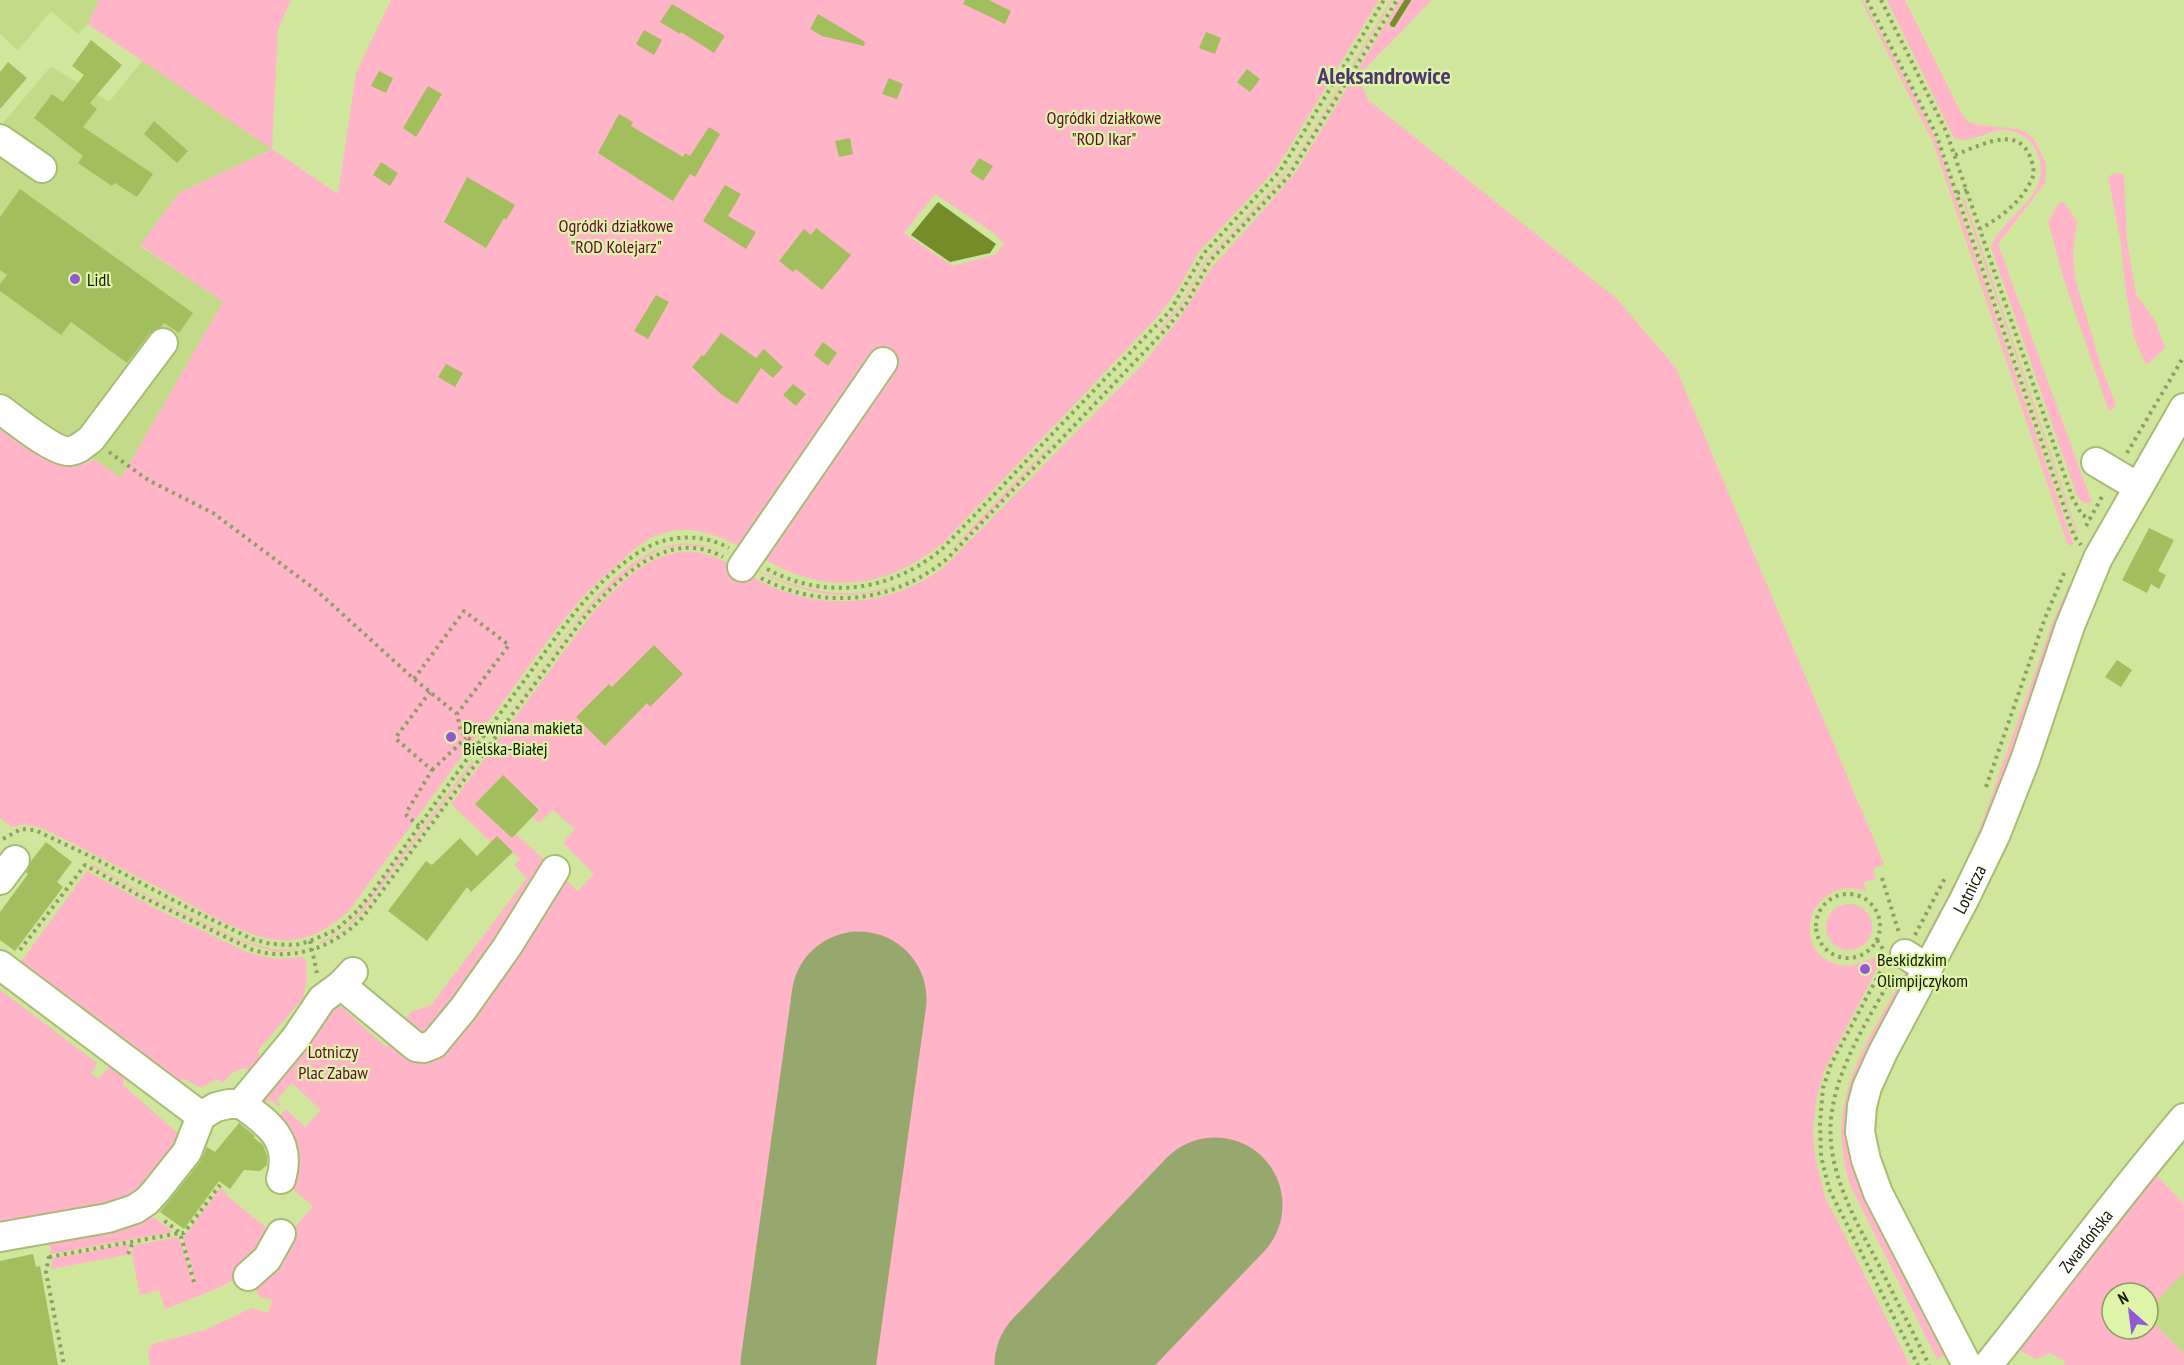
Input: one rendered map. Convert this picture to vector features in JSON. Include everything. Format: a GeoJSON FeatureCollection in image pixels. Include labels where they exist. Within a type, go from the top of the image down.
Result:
{"type":"FeatureCollection","features":[{"type":"Feature","properties":{"kind":"street"},"geometry":{"type":"LineString","coordinates":[[0,139],[42,168]]}},
{"type":"Feature","properties":{"kind":"street"},"geometry":{"type":"LineString","coordinates":[[0,409],[57,448],[68,452],[80,448],[91,439],[163,343]]}},
{"type":"Feature","properties":{"kind":"street"},"geometry":{"type":"LineString","coordinates":[[742,567],[883,362]]}},
{"type":"Feature","properties":{"kind":"street","name":"Lotnicza"},"geometry":{"type":"LineString","coordinates":[[1967,1365],[1878,1193],[1866,1160],[1860,1132],[1862,1106],[1867,1087],[1883,1052],[1916,962],[1995,836],[2025,760],[2070,626],[2098,558],[2117,474],[2184,408]]}},
{"type":"Feature","properties":{"kind":"street"},"geometry":{"type":"LineString","coordinates":[[241,1104],[339,985],[416,1047],[424,1048],[434,1044],[463,1009],[507,947],[555,870]]}},
{"type":"Feature","properties":{"kind":"street"},"geometry":{"type":"LineString","coordinates":[[8,970],[201,1116]]}},
{"type":"Feature","properties":{"kind":"street"},"geometry":{"type":"LineString","coordinates":[[0,1237],[124,1214],[147,1201],[187,1152],[201,1116],[216,1107],[229,1104],[241,1104],[275,1116],[277,1135],[282,1144],[284,1167],[281,1179]]}},
{"type":"Feature","properties":{"kind":"street","name":"Zwardońska"},"geometry":{"type":"LineString","coordinates":[[1988,1365],[2184,1118]]}},
{"type":"Feature","properties":{"kind":"street"},"geometry":{"type":"LineString","coordinates":[[248,1276],[267,1259],[281,1234]]}},
{"type":"Feature","properties":{"kind":"path"},"geometry":{"type":"LineString","coordinates":[[1867,0],[1936,134],[2074,536],[2083,548]]}},
{"type":"Feature","properties":{"kind":"path"},"geometry":{"type":"LineString","coordinates":[[1881,0],[1931,100],[1969,189],[1980,229],[2072,497],[2082,515],[2090,519],[2184,356]]}},
{"type":"Feature","properties":{"kind":"path"},"geometry":{"type":"LineString","coordinates":[[1922,104],[1931,100]]}},
{"type":"Feature","properties":{"kind":"path"},"geometry":{"type":"LineString","coordinates":[[1955,154],[1989,141],[2010,139],[2018,142],[2030,157],[2034,174],[2023,196],[1997,220],[1980,229]]}},
{"type":"Feature","properties":{"kind":"path"},"geometry":{"type":"LineString","coordinates":[[1957,193],[1969,189]]}},
{"type":"Feature","properties":{"kind":"path"},"geometry":{"type":"LineString","coordinates":[[91,439],[148,480],[213,513],[316,590],[414,680],[457,714],[459,728],[466,738],[485,752]]}},
{"type":"Feature","properties":{"kind":"path"},"geometry":{"type":"LineString","coordinates":[[414,680],[464,611],[509,645],[457,714]]}},
{"type":"Feature","properties":{"kind":"path"},"geometry":{"type":"LineString","coordinates":[[430,693],[396,739],[432,770]]}},
{"type":"Feature","properties":{"kind":"path"},"geometry":{"type":"LineString","coordinates":[[419,826],[406,813],[432,770],[466,738]]}},
{"type":"Feature","properties":{"kind":"path"},"geometry":{"type":"LineString","coordinates":[[1882,878],[1916,962]]}},
{"type":"Feature","properties":{"kind":"path"},"geometry":{"type":"LineString","coordinates":[[1850,893],[1869,901],[1876,909],[1880,919],[1877,940],[1862,955],[1841,957],[1831,953],[1823,946],[1818,937],[1817,916],[1822,906],[1830,899],[1839,894],[1850,893]]}},
{"type":"Feature","properties":{"kind":"path"},"geometry":{"type":"LineString","coordinates":[[310,941],[339,985]]}},
{"type":"Feature","properties":{"kind":"path"},"geometry":{"type":"LineString","coordinates":[[194,1282],[180,1233],[184,1233],[220,1185]]}},
{"type":"Feature","properties":{"kind":"path"},"geometry":{"type":"LineString","coordinates":[[44,1229],[49,1257],[46,1272],[64,1365]]}},
{"type":"Feature","properties":{"kind":"path"},"geometry":{"type":"LineString","coordinates":[[128,1254],[134,1241]]}},
{"type":"Feature","properties":{"kind":"shaded area"},"geometry":{"type":"Polygon","coordinates":[[[0,0],[99,0],[88,24],[78,34],[51,11],[18,50],[0,34],[0,0]]]}},
{"type":"Feature","properties":{"kind":"shaded area"},"geometry":{"type":"Polygon","coordinates":[[[143,60],[272,149],[179,193],[140,246],[223,302],[121,478],[0,391],[0,150],[45,181],[56,167],[0,127],[51,66],[109,102],[143,60]]]}},
{"type":"Feature","properties":{"kind":"shaded area"},"geometry":{"type":"Polygon","coordinates":[[[938,202],[996,244],[990,253],[950,262],[911,235],[938,202]]]}},
{"type":"Feature","properties":{"kind":"shaded area"},"geometry":{"type":"Polygon","coordinates":[[[2184,1272],[2184,1354],[2160,1329],[2160,1297],[2184,1272]]]}},
{"type":"Feature","properties":{"kind":"green space"},"geometry":{"type":"Polygon","coordinates":[[[99,0],[291,0],[278,29],[272,149],[88,24],[99,0]]]}},
{"type":"Feature","properties":{"kind":"green space"},"geometry":{"type":"Polygon","coordinates":[[[391,0],[1379,0],[1276,169],[1198,253],[1177,291],[1159,315],[942,544],[903,569],[863,581],[842,583],[821,581],[799,575],[708,533],[678,530],[663,533],[644,542],[591,589],[561,623],[351,908],[321,931],[293,940],[270,939],[241,930],[42,828],[24,824],[12,827],[0,818],[0,422],[58,463],[76,466],[94,459],[121,478],[223,302],[140,245],[179,193],[272,149],[338,194],[356,73],[391,0]],[[935,194],[904,233],[953,266],[996,254],[1004,244],[995,234],[935,194]]]}},
{"type":"Feature","properties":{"kind":"green space"},"geometry":{"type":"Polygon","coordinates":[[[1393,0],[1297,158],[1272,191],[1206,261],[1183,303],[1161,331],[1159,330],[1182,302],[1205,260],[1271,190],[1296,158],[1393,0]]]}},
{"type":"Feature","properties":{"kind":"green space","name":"Lotniczy Plac Zabaw"},"geometry":{"type":"Polygon","coordinates":[[[1400,0],[1405,0],[1388,26],[1393,29],[1412,0],[1432,0],[1358,76],[1368,100],[1617,299],[1676,368],[1884,864],[1873,869],[1876,879],[1864,882],[1866,891],[1847,888],[1832,892],[1820,902],[1813,914],[1810,929],[1812,943],[1820,955],[1842,966],[1854,965],[1874,958],[1879,958],[1881,961],[1825,1069],[1816,1100],[1813,1129],[1815,1157],[1825,1197],[1910,1365],[150,1365],[148,1351],[153,1344],[205,1330],[252,1308],[268,1313],[272,1300],[260,1297],[250,1280],[313,1206],[289,1186],[274,1122],[286,1109],[305,1127],[321,1110],[292,1083],[276,1100],[281,1105],[278,1106],[273,1101],[264,1102],[259,1097],[337,1003],[386,1047],[411,1012],[431,1005],[527,878],[514,865],[520,859],[496,837],[491,842],[451,804],[602,602],[640,568],[674,553],[698,552],[709,555],[784,592],[831,601],[854,601],[901,591],[943,568],[1142,365],[1179,319],[1212,267],[1298,169],[1400,0]],[[502,775],[475,804],[512,838],[516,834],[578,891],[594,874],[563,843],[575,829],[553,810],[539,823],[533,817],[539,810],[502,775]]]}},
{"type":"Feature","properties":{"kind":"green space"},"geometry":{"type":"Polygon","coordinates":[[[1861,0],[1912,91],[1936,140],[2073,543],[2072,546],[2067,543],[1933,142],[1861,0]]]}},
{"type":"Feature","properties":{"kind":"green space"},"geometry":{"type":"Polygon","coordinates":[[[1887,0],[1905,0],[1959,109],[1968,122],[2026,132],[2034,139],[2046,163],[2045,183],[1998,244],[2092,503],[2084,503],[2077,496],[1991,247],[1998,234],[2036,189],[2040,177],[2040,163],[2034,147],[2023,136],[2008,130],[1994,131],[1975,138],[1961,140],[1954,138],[1887,0]]]}},
{"type":"Feature","properties":{"kind":"green space"},"geometry":{"type":"Polygon","coordinates":[[[2117,173],[2124,174],[2127,241],[2136,294],[2156,322],[2165,348],[2148,364],[2145,363],[2134,337],[2125,286],[2121,244],[2108,176],[2117,173]]]}},
{"type":"Feature","properties":{"kind":"green space"},"geometry":{"type":"Polygon","coordinates":[[[1964,197],[2077,531],[2077,535],[1962,198],[1964,197]]]}},
{"type":"Feature","properties":{"kind":"green space"},"geometry":{"type":"Polygon","coordinates":[[[2064,202],[2077,222],[2073,252],[2075,278],[2102,369],[2116,405],[2112,410],[2108,409],[2063,277],[2048,221],[2059,203],[2064,202]]]}},
{"type":"Feature","properties":{"kind":"green space"},"geometry":{"type":"Polygon","coordinates":[[[1050,445],[986,517],[949,551],[1050,445]]]}},
{"type":"Feature","properties":{"kind":"green space"},"geometry":{"type":"Polygon","coordinates":[[[682,543],[709,546],[740,560],[709,547],[683,545],[660,549],[639,562],[600,596],[573,626],[485,745],[567,633],[605,587],[651,552],[662,547],[682,543]]]}},
{"type":"Feature","properties":{"kind":"green space"},"geometry":{"type":"Polygon","coordinates":[[[775,578],[795,585],[818,591],[799,588],[775,578]]]}},
{"type":"Feature","properties":{"kind":"green space"},"geometry":{"type":"Polygon","coordinates":[[[2069,585],[2074,587],[2007,783],[1927,953],[1919,949],[1963,867],[1980,828],[2053,621],[2069,585]]]}},
{"type":"Feature","properties":{"kind":"green space"},"geometry":{"type":"Polygon","coordinates":[[[819,591],[864,592],[844,595],[819,591]]]}},
{"type":"Feature","properties":{"kind":"green space"},"geometry":{"type":"Polygon","coordinates":[[[472,761],[474,762],[360,915],[342,932],[320,944],[342,931],[359,913],[472,761]]]}},
{"type":"Feature","properties":{"kind":"green space"},"geometry":{"type":"Polygon","coordinates":[[[92,864],[148,895],[243,941],[277,950],[304,949],[277,952],[242,942],[147,896],[92,864]]]}},
{"type":"Feature","properties":{"kind":"green space"},"geometry":{"type":"Polygon","coordinates":[[[87,871],[155,908],[249,953],[276,959],[303,957],[306,961],[307,979],[303,998],[257,1052],[267,1061],[256,1073],[244,1068],[232,1073],[223,1083],[217,1079],[201,1088],[184,1079],[173,1082],[20,963],[87,871]]]}},
{"type":"Feature","properties":{"kind":"green space"},"geometry":{"type":"Polygon","coordinates":[[[1854,904],[1866,910],[1871,918],[1871,936],[1866,944],[1858,949],[1844,950],[1836,947],[1829,940],[1826,922],[1829,914],[1836,907],[1854,904]]]}},
{"type":"Feature","properties":{"kind":"green space"},"geometry":{"type":"Polygon","coordinates":[[[1913,971],[1854,1100],[1952,1352],[1937,1359],[1851,1187],[1843,1156],[1842,1127],[1845,1100],[1852,1075],[1905,973],[1913,971]]]}},
{"type":"Feature","properties":{"kind":"green space"},"geometry":{"type":"Polygon","coordinates":[[[0,990],[97,1063],[91,1073],[98,1079],[111,1065],[122,1069],[124,1086],[182,1137],[128,1203],[58,1217],[0,1222],[0,990]]]}},
{"type":"Feature","properties":{"kind":"green space"},"geometry":{"type":"Polygon","coordinates":[[[2156,1175],[2184,1204],[2184,1272],[2160,1297],[2160,1281],[2100,1281],[2100,1341],[2160,1341],[2160,1329],[2184,1354],[2184,1365],[2065,1365],[2064,1361],[2050,1353],[2036,1359],[2017,1349],[2145,1177],[2156,1175]]]}},
{"type":"Feature","properties":{"kind":"green space"},"geometry":{"type":"Polygon","coordinates":[[[220,1188],[269,1230],[245,1273],[221,1287],[165,1309],[159,1290],[140,1295],[132,1254],[130,1254],[135,1245],[177,1237],[180,1240],[193,1283],[196,1283],[183,1239],[220,1188]]]}},
{"type":"Feature","properties":{"kind":"green space"},"geometry":{"type":"Polygon","coordinates":[[[152,1216],[173,1232],[51,1254],[49,1243],[124,1230],[152,1216]]]}},
{"type":"Feature","properties":{"kind":"green space"},"geometry":{"type":"Polygon","coordinates":[[[131,1244],[126,1255],[51,1269],[53,1258],[131,1244]]]}},
{"type":"Feature","properties":{"kind":"building"},"geometry":{"type":"Polygon","coordinates":[[[965,0],[989,0],[1011,11],[1005,24],[963,4],[965,0]]]}},
{"type":"Feature","properties":{"kind":"building"},"geometry":{"type":"Polygon","coordinates":[[[672,4],[725,36],[714,53],[660,22],[672,4]]]}},
{"type":"Feature","properties":{"kind":"building"},"geometry":{"type":"Polygon","coordinates":[[[818,14],[865,42],[864,46],[822,36],[810,29],[818,14]]]}},
{"type":"Feature","properties":{"kind":"building"},"geometry":{"type":"Polygon","coordinates":[[[644,30],[662,40],[654,55],[636,44],[644,30]]]}},
{"type":"Feature","properties":{"kind":"building"},"geometry":{"type":"Polygon","coordinates":[[[1206,32],[1221,38],[1215,54],[1199,48],[1206,32]]]}},
{"type":"Feature","properties":{"kind":"building"},"geometry":{"type":"Polygon","coordinates":[[[91,40],[122,65],[90,103],[97,109],[83,127],[153,174],[137,197],[115,183],[112,186],[78,163],[83,156],[34,118],[52,94],[63,102],[84,75],[72,66],[91,40]]]}},
{"type":"Feature","properties":{"kind":"building"},"geometry":{"type":"Polygon","coordinates":[[[8,62],[27,78],[0,109],[0,72],[8,62]]]}},
{"type":"Feature","properties":{"kind":"building"},"geometry":{"type":"Polygon","coordinates":[[[1247,69],[1260,79],[1250,92],[1237,82],[1247,69]]]}},
{"type":"Feature","properties":{"kind":"building"},"geometry":{"type":"Polygon","coordinates":[[[379,71],[393,78],[386,93],[371,86],[379,71]]]}},
{"type":"Feature","properties":{"kind":"building"},"geometry":{"type":"Polygon","coordinates":[[[889,78],[903,84],[897,99],[882,94],[889,78]]]}},
{"type":"Feature","properties":{"kind":"building"},"geometry":{"type":"Polygon","coordinates":[[[428,86],[442,94],[416,137],[403,128],[428,86]]]}},
{"type":"Feature","properties":{"kind":"building"},"geometry":{"type":"Polygon","coordinates":[[[619,114],[633,122],[631,126],[683,157],[685,153],[690,156],[709,127],[720,134],[695,177],[690,174],[673,201],[598,153],[619,114]]]}},
{"type":"Feature","properties":{"kind":"building"},"geometry":{"type":"Polygon","coordinates":[[[154,121],[188,151],[177,163],[144,134],[154,121]]]}},
{"type":"Feature","properties":{"kind":"building"},"geometry":{"type":"Polygon","coordinates":[[[850,138],[853,154],[839,157],[835,141],[850,138]]]}},
{"type":"Feature","properties":{"kind":"building"},"geometry":{"type":"Polygon","coordinates":[[[979,158],[993,166],[983,181],[970,172],[979,158]]]}},
{"type":"Feature","properties":{"kind":"building"},"geometry":{"type":"Polygon","coordinates":[[[381,162],[398,173],[390,186],[373,175],[381,162]]]}},
{"type":"Feature","properties":{"kind":"building"},"geometry":{"type":"Polygon","coordinates":[[[467,177],[515,205],[506,220],[504,218],[486,248],[444,222],[467,177]]]}},
{"type":"Feature","properties":{"kind":"building"},"geometry":{"type":"Polygon","coordinates":[[[725,185],[741,194],[728,216],[756,232],[746,249],[703,221],[725,185]]]}},
{"type":"Feature","properties":{"kind":"building","name":"Lidl"},"geometry":{"type":"Polygon","coordinates":[[[20,189],[193,313],[179,333],[164,323],[150,333],[127,363],[71,322],[61,335],[0,291],[0,284],[7,275],[0,270],[0,217],[20,189]]]}},
{"type":"Feature","properties":{"kind":"building"},"geometry":{"type":"Polygon","coordinates":[[[816,228],[851,255],[822,290],[796,269],[793,272],[779,261],[804,229],[811,235],[816,228]]]}},
{"type":"Feature","properties":{"kind":"building"},"geometry":{"type":"Polygon","coordinates":[[[656,295],[669,302],[648,339],[634,331],[656,295]]]}},
{"type":"Feature","properties":{"kind":"building"},"geometry":{"type":"Polygon","coordinates":[[[721,333],[756,358],[764,349],[783,367],[773,378],[761,368],[737,404],[722,395],[692,367],[702,355],[704,356],[721,333]]]}},
{"type":"Feature","properties":{"kind":"building"},"geometry":{"type":"Polygon","coordinates":[[[823,342],[837,353],[828,366],[814,355],[823,342]]]}},
{"type":"Feature","properties":{"kind":"building"},"geometry":{"type":"Polygon","coordinates":[[[446,364],[463,373],[455,387],[438,377],[446,364]]]}},
{"type":"Feature","properties":{"kind":"building"},"geometry":{"type":"Polygon","coordinates":[[[793,384],[806,394],[796,406],[783,395],[793,384]]]}},
{"type":"Feature","properties":{"kind":"building"},"geometry":{"type":"Polygon","coordinates":[[[2149,528],[2174,540],[2158,571],[2166,575],[2159,589],[2151,584],[2147,593],[2122,580],[2149,528]]]}},
{"type":"Feature","properties":{"kind":"building"},"geometry":{"type":"Polygon","coordinates":[[[654,645],[683,674],[650,707],[647,703],[605,746],[576,717],[609,684],[612,687],[654,645]]]}},
{"type":"Feature","properties":{"kind":"building"},"geometry":{"type":"Polygon","coordinates":[[[2117,660],[2132,670],[2121,687],[2105,677],[2117,660]]]}},
{"type":"Feature","properties":{"kind":"building"},"geometry":{"type":"Polygon","coordinates":[[[503,775],[539,810],[512,838],[475,804],[503,775]]]}},
{"type":"Feature","properties":{"kind":"building"},"geometry":{"type":"Polygon","coordinates":[[[497,836],[513,852],[471,892],[467,887],[427,941],[388,911],[426,861],[432,865],[460,838],[477,856],[497,836]]]}},
{"type":"Feature","properties":{"kind":"building"},"geometry":{"type":"Polygon","coordinates":[[[46,842],[72,862],[57,882],[63,887],[15,951],[0,940],[0,912],[28,874],[26,872],[31,861],[46,842]]]}},
{"type":"Feature","properties":{"kind":"building"},"geometry":{"type":"Polygon","coordinates":[[[239,1123],[263,1145],[267,1165],[260,1171],[244,1170],[230,1189],[219,1181],[184,1229],[160,1212],[200,1162],[207,1147],[215,1152],[239,1123]]]}},
{"type":"Feature","properties":{"kind":"building"},"geometry":{"type":"Polygon","coordinates":[[[33,1254],[36,1267],[40,1266],[58,1365],[0,1365],[0,1261],[33,1254]]]}},
{"type":"Feature","properties":{"kind":"waterway"},"geometry":{"type":"LineString","coordinates":[[1393,24],[1408,0]]}},
{"type":"Feature","properties":{"kind":"runway"},"geometry":{"type":"LineString","coordinates":[[808,1365],[859,999]]}},
{"type":"Feature","properties":{"kind":"runway"},"geometry":{"type":"LineString","coordinates":[[1062,1365],[1215,1205]]}},
{"type":"Feature","properties":{"kind":"place","name":"Lidl"},"geometry":{"type":"Point","coordinates":[75,279]}},
{"type":"Feature","properties":{"kind":"place","name":"Drewniana makieta Bielska-Białej"},"geometry":{"type":"Point","coordinates":[451,737]}},
{"type":"Feature","properties":{"kind":"place","name":"Beskidzkim Olimpijczykom"},"geometry":{"type":"Point","coordinates":[1865,969]}},
{"type":"Feature","properties":{"kind":"district","name":"Aleksandrowice"},"geometry":{"type":"Point","coordinates":[1384,75]}},
{"type":"Feature","properties":{"kind":"park label","name":"Ogródki działkowe \"ROD Ikar\""},"geometry":{"type":"Point","coordinates":[1104,127]}},
{"type":"Feature","properties":{"kind":"park label","name":"Ogródki działkowe \"ROD Kolejarz\""},"geometry":{"type":"Point","coordinates":[616,235]}}]}
